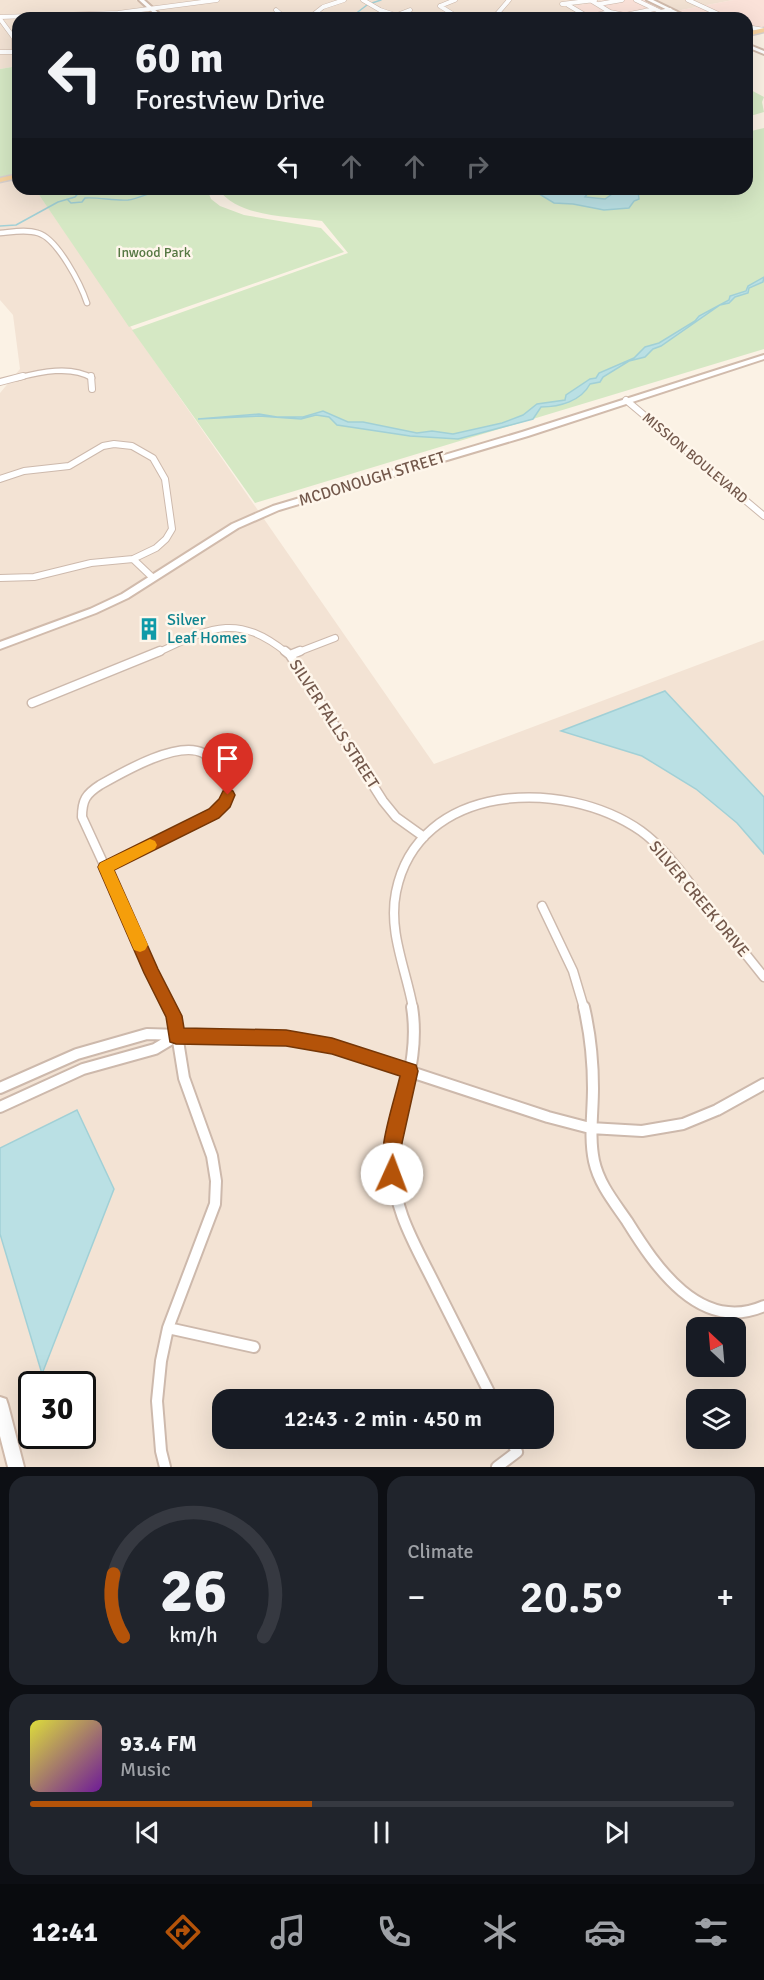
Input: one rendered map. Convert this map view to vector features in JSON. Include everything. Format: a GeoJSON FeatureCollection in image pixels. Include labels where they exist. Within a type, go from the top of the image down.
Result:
{"type":"FeatureCollection","features":[{"type":"Feature","properties":{"kind":"street"},"geometry":{"type":"LineString","coordinates":[[141,0],[155,12]]}},
{"type":"Feature","properties":{"kind":"street"},"geometry":{"type":"LineString","coordinates":[[118,12],[217,0]]}},
{"type":"Feature","properties":{"kind":"street"},"geometry":{"type":"LineString","coordinates":[[317,12],[323,7],[344,0]]}},
{"type":"Feature","properties":{"kind":"street"},"geometry":{"type":"LineString","coordinates":[[363,0],[384,12]]}},
{"type":"Feature","properties":{"kind":"street"},"geometry":{"type":"LineString","coordinates":[[450,12],[440,6],[455,0]]}},
{"type":"Feature","properties":{"kind":"street"},"geometry":{"type":"LineString","coordinates":[[499,12],[509,0]]}},
{"type":"Feature","properties":{"kind":"street"},"geometry":{"type":"LineString","coordinates":[[562,4],[621,0]]}},
{"type":"Feature","properties":{"kind":"street"},"geometry":{"type":"LineString","coordinates":[[636,0],[661,12],[670,10]]}},
{"type":"Feature","properties":{"kind":"street"},"geometry":{"type":"LineString","coordinates":[[650,0],[674,12]]}},
{"type":"Feature","properties":{"kind":"street"},"geometry":{"type":"LineString","coordinates":[[688,0],[714,12]]}},
{"type":"Feature","properties":{"kind":"street"},"geometry":{"type":"LineString","coordinates":[[592,1],[610,12]]}},
{"type":"Feature","properties":{"kind":"street"},"geometry":{"type":"LineString","coordinates":[[568,5],[580,12]]}},
{"type":"Feature","properties":{"kind":"street"},"geometry":{"type":"LineString","coordinates":[[640,12],[655,9]]}},
{"type":"Feature","properties":{"kind":"street"},"geometry":{"type":"LineString","coordinates":[[404,12],[410,10]]}},
{"type":"Feature","properties":{"kind":"street"},"geometry":{"type":"LineString","coordinates":[[0,18],[12,33]]}},
{"type":"Feature","properties":{"kind":"street"},"geometry":{"type":"LineString","coordinates":[[0,233],[34,232],[45,237],[85,291],[87,303]]}},
{"type":"Feature","properties":{"kind":"street","name":"MCDONOUGH STREET"},"geometry":{"type":"LineString","coordinates":[[0,646],[93,611],[125,596],[235,526],[276,508],[525,434],[764,357]]}},
{"type":"Feature","properties":{"kind":"street"},"geometry":{"type":"LineString","coordinates":[[0,382],[31,375],[72,372],[92,377],[92,389]]}},
{"type":"Feature","properties":{"kind":"street","name":"MISSION BOULEVARD"},"geometry":{"type":"LineString","coordinates":[[626,400],[764,516]]}},
{"type":"Feature","properties":{"kind":"street"},"geometry":{"type":"LineString","coordinates":[[0,479],[24,471],[69,466],[103,446],[114,444],[132,446],[153,458],[165,479],[172,530],[163,542],[133,559],[94,563],[33,576],[0,578]]}},
{"type":"Feature","properties":{"kind":"street"},"geometry":{"type":"LineString","coordinates":[[133,559],[153,578]]}},
{"type":"Feature","properties":{"kind":"street","name":"SILVER FALLS STREET"},"geometry":{"type":"LineString","coordinates":[[32,704],[142,660],[201,632],[222,627],[256,632],[290,655],[383,801],[396,817],[423,837]]}},
{"type":"Feature","properties":{"kind":"street"},"geometry":{"type":"LineString","coordinates":[[290,655],[335,639]]}},
{"type":"Feature","properties":{"kind":"street"},"geometry":{"type":"LineString","coordinates":[[105,867],[214,813],[225,802],[228,786],[213,759],[203,752],[190,749],[177,750],[95,787],[84,798],[82,817],[152,973],[174,1016],[186,1086],[212,1156],[216,1181],[215,1204],[209,1223],[168,1328],[157,1401],[161,1451],[165,1467]]}},
{"type":"Feature","properties":{"kind":"street","name":"SILVER CREEK DRIVE"},"geometry":{"type":"LineString","coordinates":[[487,1389],[398,1207],[392,1174],[393,1143],[415,1044],[415,1018],[395,944],[392,916],[399,878],[408,855],[423,837],[440,824],[465,810],[508,797],[530,795],[556,797],[593,807],[639,830],[669,858],[764,977]]}},
{"type":"Feature","properties":{"kind":"street"},"geometry":{"type":"LineString","coordinates":[[542,906],[572,971],[585,1009],[591,1049],[593,1092],[590,1128],[597,1172],[655,1266],[678,1291],[701,1306],[732,1313],[755,1310],[764,1306]]}},
{"type":"Feature","properties":{"kind":"street"},"geometry":{"type":"LineString","coordinates":[[0,1088],[77,1054],[147,1034],[286,1038],[332,1046],[548,1117],[590,1128],[642,1131],[682,1124],[717,1110],[764,1084]]}},
{"type":"Feature","properties":{"kind":"street"},"geometry":{"type":"LineString","coordinates":[[0,1107],[83,1069],[155,1049],[176,1036]]}},
{"type":"Feature","properties":{"kind":"street"},"geometry":{"type":"LineString","coordinates":[[168,1328],[254,1347]]}},
{"type":"Feature","properties":{"kind":"street"},"geometry":{"type":"LineString","coordinates":[[0,1405],[16,1467]]}},
{"type":"Feature","properties":{"kind":"street"},"geometry":{"type":"LineString","coordinates":[[497,1467],[517,1452],[516,1449]]}},
{"type":"Feature","properties":{"kind":"shaded area"},"geometry":{"type":"Polygon","coordinates":[[[0,0],[136,0],[150,12],[12,12],[12,67],[0,69],[0,0]]]}},
{"type":"Feature","properties":{"kind":"shaded area"},"geometry":{"type":"Polygon","coordinates":[[[145,0],[605,0],[575,6],[584,12],[160,12],[145,0]]]}},
{"type":"Feature","properties":{"kind":"shaded area"},"geometry":{"type":"Polygon","coordinates":[[[605,0],[645,0],[670,12],[584,12],[574,6],[605,0]]]}},
{"type":"Feature","properties":{"kind":"shaded area"},"geometry":{"type":"Polygon","coordinates":[[[654,0],[733,0],[676,11],[654,0]]]}},
{"type":"Feature","properties":{"kind":"shaded area"},"geometry":{"type":"Polygon","coordinates":[[[733,0],[764,0],[764,27],[753,29],[753,12],[676,11],[733,0]]]}},
{"type":"Feature","properties":{"kind":"shaded area"},"geometry":{"type":"Polygon","coordinates":[[[12,179],[12,195],[39,195],[434,764],[764,640],[764,1467],[0,1467],[0,393],[20,369],[13,315],[0,300],[0,181],[12,179]]]}},
{"type":"Feature","properties":{"kind":"green space"},"geometry":{"type":"Polygon","coordinates":[[[12,67],[12,174],[0,177],[0,69],[12,67]]]}},
{"type":"Feature","properties":{"kind":"green space"},"geometry":{"type":"Polygon","coordinates":[[[753,91],[764,97],[762,102],[764,112],[753,115],[753,91]]]}},
{"type":"Feature","properties":{"kind":"green space"},"geometry":{"type":"Polygon","coordinates":[[[764,128],[764,349],[255,503],[132,330],[348,253],[322,221],[251,211],[238,206],[224,195],[753,195],[753,131],[764,128]]]}},
{"type":"Feature","properties":{"kind":"green space","name":"Inwood Park"},"geometry":{"type":"Polygon","coordinates":[[[39,195],[209,195],[220,206],[244,215],[321,228],[344,252],[129,327],[39,195]]]}},
{"type":"Feature","properties":{"kind":"water"},"geometry":{"type":"Polygon","coordinates":[[[541,195],[586,195],[585,197],[605,199],[611,195],[638,195],[639,199],[634,201],[629,208],[604,210],[554,203],[541,195]]]}},
{"type":"Feature","properties":{"kind":"water"},"geometry":{"type":"Polygon","coordinates":[[[764,277],[763,282],[749,288],[748,293],[720,305],[661,346],[653,349],[645,357],[629,361],[603,377],[600,382],[590,384],[576,399],[555,406],[541,407],[533,419],[458,439],[410,436],[337,425],[329,417],[316,415],[301,419],[259,416],[198,419],[259,414],[303,417],[323,411],[348,422],[363,422],[417,433],[432,431],[453,434],[502,423],[523,415],[537,404],[565,400],[566,395],[590,379],[596,378],[599,373],[634,358],[645,347],[659,343],[695,321],[699,316],[729,300],[730,296],[746,291],[748,286],[764,277]]]}},
{"type":"Feature","properties":{"kind":"water"},"geometry":{"type":"Polygon","coordinates":[[[665,691],[764,797],[764,854],[737,823],[696,789],[642,756],[561,731],[665,691]]]}},
{"type":"Feature","properties":{"kind":"water"},"geometry":{"type":"Polygon","coordinates":[[[77,1110],[114,1189],[43,1371],[41,1371],[0,1234],[0,1148],[77,1110]]]}},
{"type":"Feature","properties":{"kind":"waterway"},"geometry":{"type":"LineString","coordinates":[[372,3],[381,0]]}},
{"type":"Feature","properties":{"kind":"waterway"},"geometry":{"type":"LineString","coordinates":[[358,12],[367,5]]}},
{"type":"Feature","properties":{"kind":"waterway"},"geometry":{"type":"LineString","coordinates":[[67,199],[77,195]]}},
{"type":"Feature","properties":{"kind":"waterway"},"geometry":{"type":"LineString","coordinates":[[67,199],[71,203],[82,202],[85,198],[128,200],[146,195]]}},
{"type":"Feature","properties":{"kind":"waterway"},"geometry":{"type":"LineString","coordinates":[[0,226],[16,225],[67,199]]}},
{"type":"Feature","properties":{"kind":"slow traffic"},"geometry":{"type":"LineString","coordinates":[[140,945],[105,867],[150,845]]}},
{"type":"Feature","properties":{"kind":"place","name":"Silver Leaf Homes"},"geometry":{"type":"Point","coordinates":[149,629]}},
{"type":"Feature","properties":{"kind":"route"},"geometry":{"type":"LineString","coordinates":[[228,795],[225,802],[214,813],[105,867],[152,973],[174,1016],[176,1036],[246,1035],[286,1038],[332,1046],[410,1071],[393,1143],[392,1174]]}}]}
